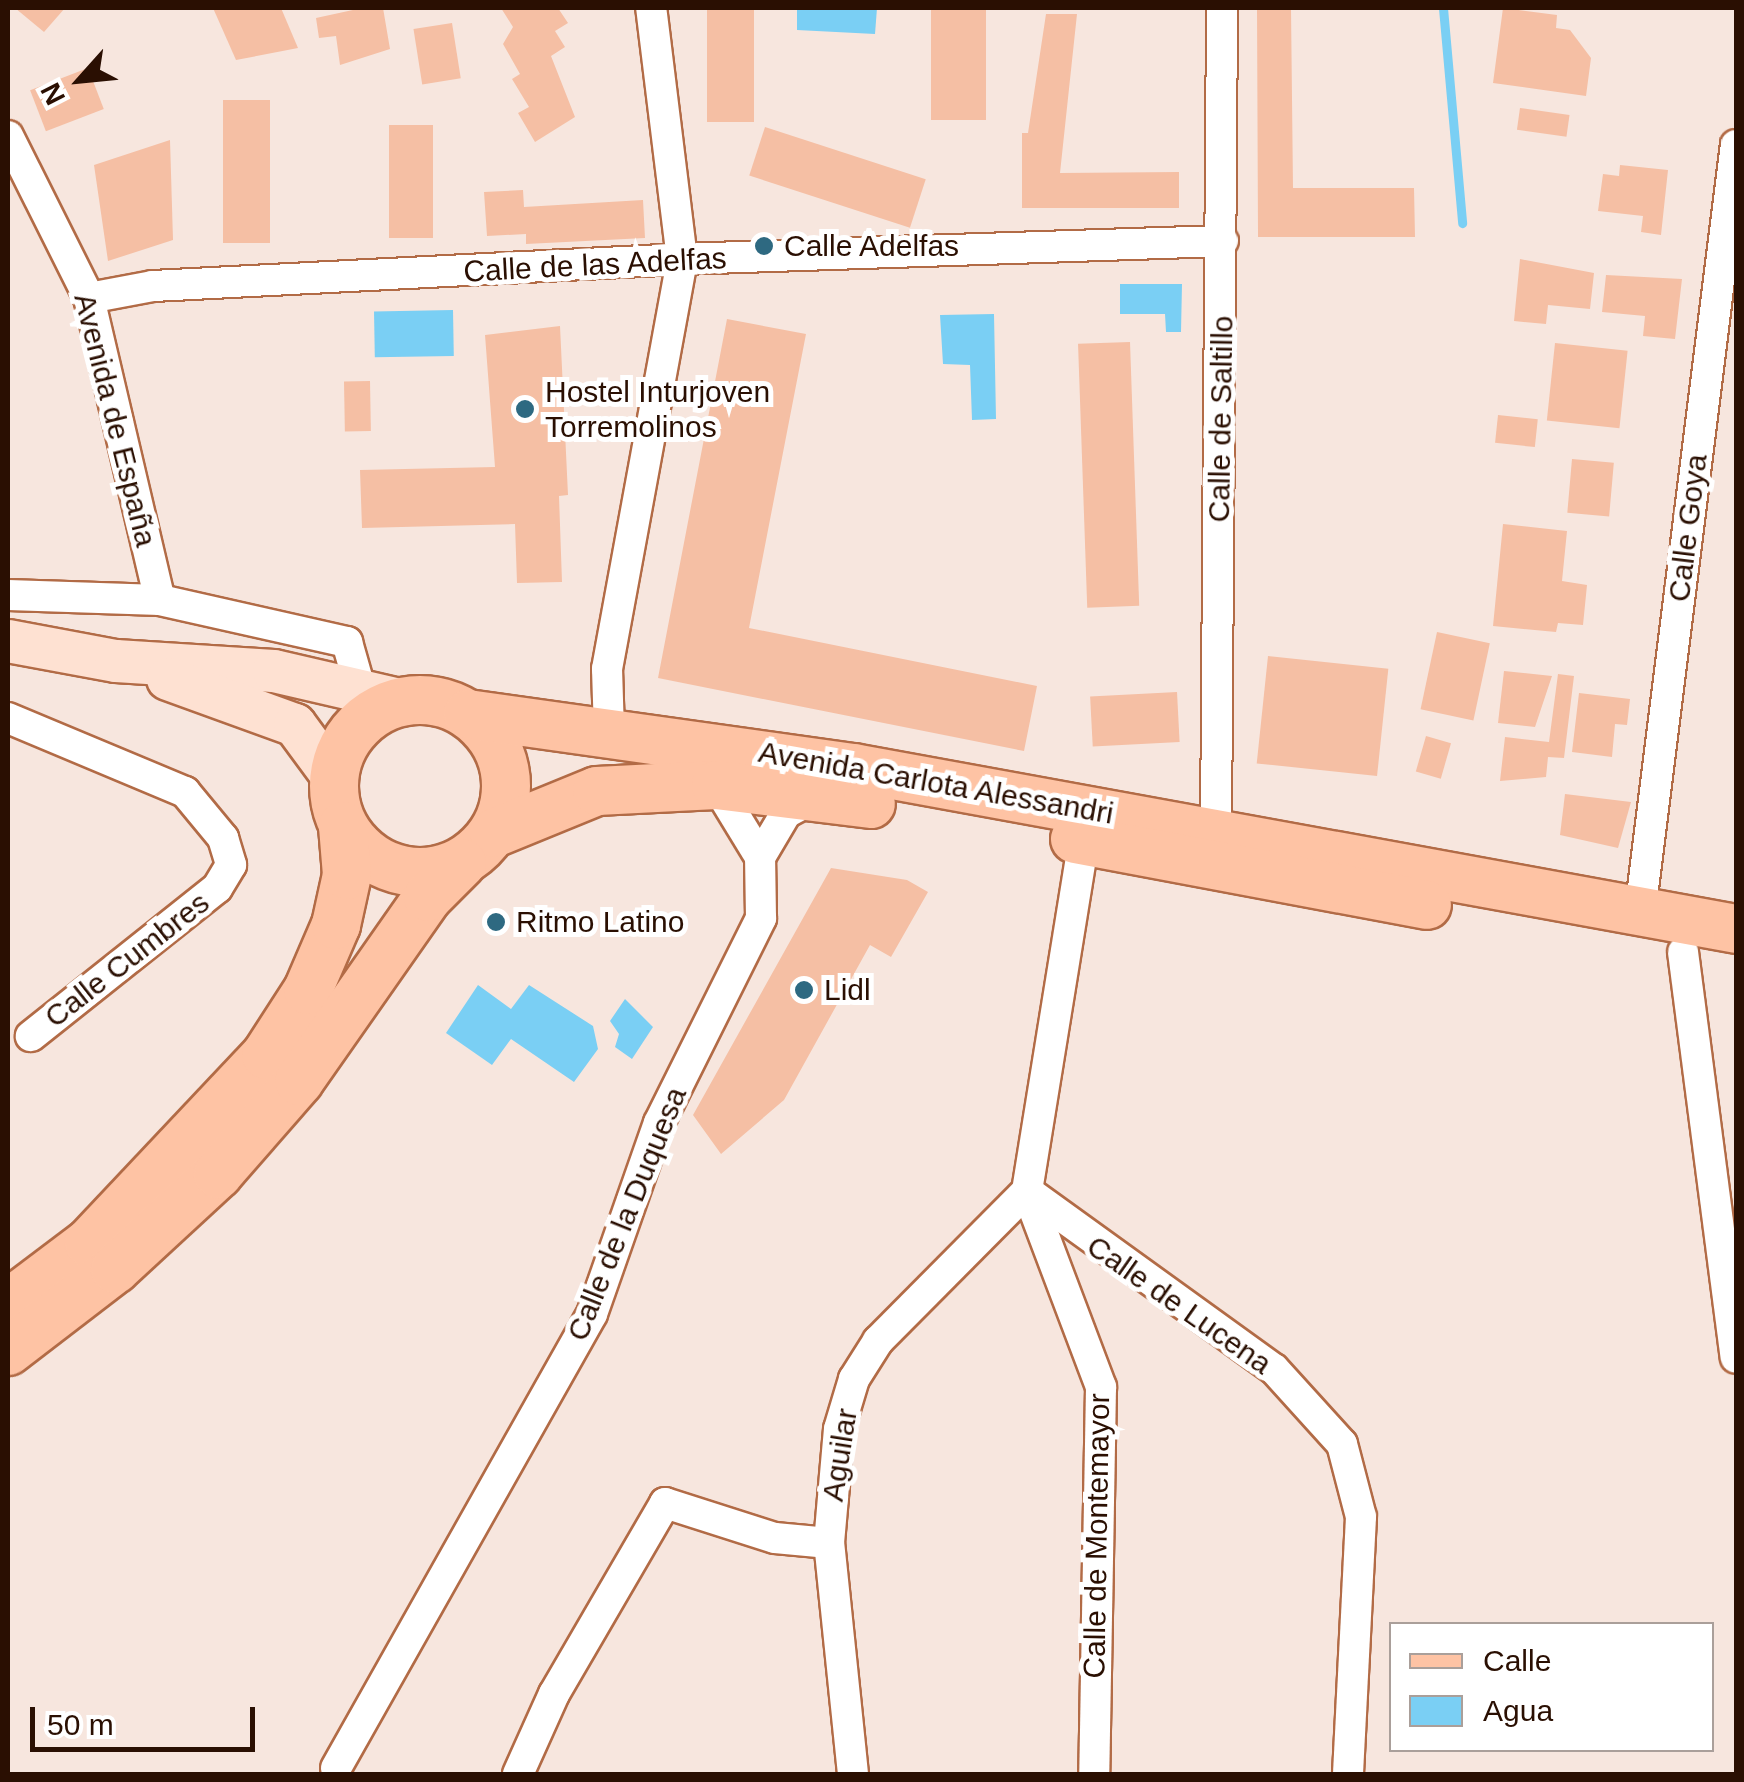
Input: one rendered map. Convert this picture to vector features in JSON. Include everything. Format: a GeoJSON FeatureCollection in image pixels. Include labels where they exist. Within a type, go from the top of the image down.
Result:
{"type":"FeatureCollection","features":[{"type":"Feature","properties":{"kind":"main road"},"geometry":{"type":"LineString","coordinates":[[8,641],[116,660],[274,670],[468,714],[501,755],[505,808],[478,848],[428,897],[299,1082],[218,1174],[115,1269],[8,1351]]}},
{"type":"Feature","properties":{"kind":"main road"},"geometry":{"type":"LineString","coordinates":[[8,1304],[88,1243],[266,1055],[308,990],[336,924],[347,874],[334,778],[295,725],[116,660]]}},
{"type":"Feature","properties":{"kind":"main road"},"geometry":{"type":"LineString","coordinates":[[334,778],[356,728],[404,701]]}},
{"type":"Feature","properties":{"kind":"main road","name":"Avenida Carlota Alessandri"},"geometry":{"type":"LineString","coordinates":[[468,714],[609,732],[1216,831],[1400,883]]}},
{"type":"Feature","properties":{"kind":"main road","name":"Avenida Carlota Alessandri"},"geometry":{"type":"LineString","coordinates":[[478,848],[596,791],[716,786],[820,795],[1084,841],[1400,883]]}},
{"type":"Feature","properties":{"kind":"main road"},"geometry":{"type":"LineString","coordinates":[[343,826],[360,848],[408,872],[478,848]]}},
{"type":"Feature","properties":{"kind":"main road"},"geometry":{"type":"LineString","coordinates":[[1400,883],[1640,912],[1736,929]]}},
{"type":"Feature","properties":{"kind":"main road"},"geometry":{"type":"LineString","coordinates":[[1400,883],[1736,962]]}},
{"type":"Feature","properties":{"kind":"street"},"geometry":{"type":"LineString","coordinates":[[609,732],[607,669],[682,260],[651,8]]}},
{"type":"Feature","properties":{"kind":"street","name":"Calle de Saltillo"},"geometry":{"type":"LineString","coordinates":[[1216,831],[1222,8]]}},
{"type":"Feature","properties":{"kind":"street","name":"Avenida de España"},"geometry":{"type":"LineString","coordinates":[[8,136],[89,298],[160,600]]}},
{"type":"Feature","properties":{"kind":"street","name":"Calle Goya"},"geometry":{"type":"LineString","coordinates":[[1640,912],[1736,145]]}},
{"type":"Feature","properties":{"kind":"street","name":"Calle de las Adelfas"},"geometry":{"type":"LineString","coordinates":[[89,298],[153,286],[682,260],[1223,241]]}},
{"type":"Feature","properties":{"kind":"street"},"geometry":{"type":"LineString","coordinates":[[8,595],[160,600],[347,642],[360,688]]}},
{"type":"Feature","properties":{"kind":"street","name":"Calle Cumbres"},"geometry":{"type":"LineString","coordinates":[[8,718],[185,792],[223,838],[231,866],[217,888],[31,1036]]}},
{"type":"Feature","properties":{"kind":"street"},"geometry":{"type":"LineString","coordinates":[[716,786],[760,856],[786,813],[820,795]]}},
{"type":"Feature","properties":{"kind":"street"},"geometry":{"type":"LineString","coordinates":[[1027,1191],[1084,841]]}},
{"type":"Feature","properties":{"kind":"street","name":"Calle de la Duquesa"},"geometry":{"type":"LineString","coordinates":[[336,1768],[592,1314],[659,1123],[761,918],[760,856]]}},
{"type":"Feature","properties":{"kind":"street"},"geometry":{"type":"LineString","coordinates":[[1683,952],[1736,1358]]}},
{"type":"Feature","properties":{"kind":"street","name":"Aguilar"},"geometry":{"type":"LineString","coordinates":[[518,1774],[554,1694],[665,1502],[775,1538],[829,1543],[839,1428],[854,1380],[890,1328],[1027,1191]]}},
{"type":"Feature","properties":{"kind":"street","name":"Calle de Montemayor"},"geometry":{"type":"LineString","coordinates":[[1027,1191],[1101,1386],[1094,1774]]}},
{"type":"Feature","properties":{"kind":"street","name":"Calle de Lucena"},"geometry":{"type":"LineString","coordinates":[[1027,1191],[1274,1369],[1342,1444],[1361,1517],[1348,1774]]}},
{"type":"Feature","properties":{"kind":"street"},"geometry":{"type":"LineString","coordinates":[[829,1543],[853,1774]]}},
{"type":"Feature","properties":{"kind":"water"},"geometry":{"type":"Polygon","coordinates":[[[797,8],[877,8],[875,34],[797,30],[797,8]]]}},
{"type":"Feature","properties":{"kind":"water"},"geometry":{"type":"Polygon","coordinates":[[[1120,284],[1182,284],[1181,332],[1166,332],[1165,314],[1120,314],[1120,284]]]}},
{"type":"Feature","properties":{"kind":"water"},"geometry":{"type":"Polygon","coordinates":[[[453,310],[454,356],[375,357],[374,311],[453,310]]]}},
{"type":"Feature","properties":{"kind":"water"},"geometry":{"type":"Polygon","coordinates":[[[994,314],[996,419],[972,420],[970,365],[943,364],[940,315],[994,314]]]}},
{"type":"Feature","properties":{"kind":"water"},"geometry":{"type":"Polygon","coordinates":[[[478,985],[511,1009],[529,985],[593,1026],[598,1049],[574,1082],[511,1039],[492,1065],[446,1033],[478,985]]]}},
{"type":"Feature","properties":{"kind":"water"},"geometry":{"type":"Polygon","coordinates":[[[625,999],[653,1027],[632,1059],[615,1047],[619,1034],[610,1021],[625,999]]]}},
{"type":"Feature","properties":{"kind":"building"},"geometry":{"type":"Polygon","coordinates":[[[15,8],[65,8],[44,32],[15,8]]]}},
{"type":"Feature","properties":{"kind":"building"},"geometry":{"type":"Polygon","coordinates":[[[213,8],[281,8],[298,48],[236,60],[213,8]]]}},
{"type":"Feature","properties":{"kind":"building"},"geometry":{"type":"Polygon","coordinates":[[[362,8],[383,8],[390,49],[340,65],[336,36],[319,38],[316,18],[362,8]]]}},
{"type":"Feature","properties":{"kind":"building"},"geometry":{"type":"Polygon","coordinates":[[[501,8],[558,8],[568,23],[555,31],[565,47],[551,56],[575,117],[535,142],[518,113],[529,107],[512,79],[520,74],[503,44],[513,27],[501,8]]]}},
{"type":"Feature","properties":{"kind":"building"},"geometry":{"type":"Polygon","coordinates":[[[707,8],[754,8],[754,122],[707,122],[707,8]]]}},
{"type":"Feature","properties":{"kind":"building"},"geometry":{"type":"Polygon","coordinates":[[[931,8],[986,8],[986,120],[931,120],[931,8]]]}},
{"type":"Feature","properties":{"kind":"building"},"geometry":{"type":"Polygon","coordinates":[[[1257,8],[1291,8],[1293,188],[1414,188],[1415,237],[1258,237],[1257,8]]]}},
{"type":"Feature","properties":{"kind":"building"},"geometry":{"type":"Polygon","coordinates":[[[1503,8],[1557,15],[1556,28],[1570,30],[1591,58],[1586,96],[1493,83],[1503,8]]]}},
{"type":"Feature","properties":{"kind":"building"},"geometry":{"type":"Polygon","coordinates":[[[1046,14],[1077,14],[1060,173],[1179,172],[1179,208],[1022,208],[1022,133],[1028,133],[1046,14]]]}},
{"type":"Feature","properties":{"kind":"building"},"geometry":{"type":"Polygon","coordinates":[[[452,23],[461,78],[422,84],[413,29],[452,23]]]}},
{"type":"Feature","properties":{"kind":"building"},"geometry":{"type":"Polygon","coordinates":[[[88,68],[104,109],[46,131],[30,90],[88,68]]]}},
{"type":"Feature","properties":{"kind":"building"},"geometry":{"type":"Polygon","coordinates":[[[223,100],[270,100],[270,243],[223,243],[223,100]]]}},
{"type":"Feature","properties":{"kind":"building"},"geometry":{"type":"Polygon","coordinates":[[[1520,108],[1570,115],[1566,137],[1517,130],[1520,108]]]}},
{"type":"Feature","properties":{"kind":"building"},"geometry":{"type":"Polygon","coordinates":[[[389,125],[433,125],[433,238],[389,238],[389,125]]]}},
{"type":"Feature","properties":{"kind":"building"},"geometry":{"type":"Polygon","coordinates":[[[765,127],[926,179],[910,228],[749,176],[765,127]]]}},
{"type":"Feature","properties":{"kind":"building"},"geometry":{"type":"Polygon","coordinates":[[[170,140],[173,240],[108,261],[94,165],[170,140]]]}},
{"type":"Feature","properties":{"kind":"building"},"geometry":{"type":"Polygon","coordinates":[[[1620,165],[1668,170],[1661,235],[1641,232],[1643,216],[1598,211],[1603,174],[1619,176],[1620,165]]]}},
{"type":"Feature","properties":{"kind":"building"},"geometry":{"type":"Polygon","coordinates":[[[523,190],[524,207],[643,200],[645,238],[526,244],[526,234],[487,236],[484,192],[523,190]]]}},
{"type":"Feature","properties":{"kind":"building"},"geometry":{"type":"Polygon","coordinates":[[[1520,259],[1594,273],[1590,309],[1548,305],[1546,324],[1514,321],[1520,259]]]}},
{"type":"Feature","properties":{"kind":"building"},"geometry":{"type":"Polygon","coordinates":[[[1606,275],[1682,279],[1675,339],[1643,336],[1645,316],[1602,312],[1606,275]]]}},
{"type":"Feature","properties":{"kind":"building"},"geometry":{"type":"Polygon","coordinates":[[[727,319],[806,334],[749,628],[1037,686],[1024,751],[658,678],[727,319]]]}},
{"type":"Feature","properties":{"kind":"building"},"geometry":{"type":"Polygon","coordinates":[[[560,326],[568,495],[559,496],[562,582],[517,583],[515,524],[362,528],[360,470],[495,467],[485,335],[560,326]]]}},
{"type":"Feature","properties":{"kind":"building"},"geometry":{"type":"Polygon","coordinates":[[[1130,342],[1139,606],[1087,608],[1078,344],[1130,342]]]}},
{"type":"Feature","properties":{"kind":"building"},"geometry":{"type":"Polygon","coordinates":[[[1555,343],[1628,351],[1619,428],[1547,421],[1555,343]]]}},
{"type":"Feature","properties":{"kind":"building"},"geometry":{"type":"Polygon","coordinates":[[[344,381],[370,381],[371,431],[345,431],[344,381]]]}},
{"type":"Feature","properties":{"kind":"building"},"geometry":{"type":"Polygon","coordinates":[[[1498,415],[1538,419],[1535,447],[1495,443],[1498,415]]]}},
{"type":"Feature","properties":{"kind":"building"},"geometry":{"type":"Polygon","coordinates":[[[1572,459],[1614,463],[1609,516],[1567,513],[1572,459]]]}},
{"type":"Feature","properties":{"kind":"building"},"geometry":{"type":"Polygon","coordinates":[[[1503,524],[1567,531],[1562,581],[1587,585],[1583,625],[1558,623],[1556,632],[1493,626],[1503,524]]]}},
{"type":"Feature","properties":{"kind":"building"},"geometry":{"type":"Polygon","coordinates":[[[1437,632],[1490,643],[1473,721],[1421,709],[1437,632]]]}},
{"type":"Feature","properties":{"kind":"building"},"geometry":{"type":"Polygon","coordinates":[[[1268,656],[1388,669],[1377,776],[1257,763],[1268,656]]]}},
{"type":"Feature","properties":{"kind":"building"},"geometry":{"type":"Polygon","coordinates":[[[1504,671],[1552,676],[1535,727],[1498,723],[1504,671]]]}},
{"type":"Feature","properties":{"kind":"building"},"geometry":{"type":"Polygon","coordinates":[[[1558,674],[1574,676],[1564,758],[1548,757],[1546,777],[1500,781],[1505,737],[1549,742],[1558,674]]]}},
{"type":"Feature","properties":{"kind":"building"},"geometry":{"type":"Polygon","coordinates":[[[1177,692],[1180,742],[1093,746],[1090,697],[1177,692]]]}},
{"type":"Feature","properties":{"kind":"building"},"geometry":{"type":"Polygon","coordinates":[[[1579,693],[1630,699],[1627,725],[1615,724],[1612,757],[1572,752],[1579,693]]]}},
{"type":"Feature","properties":{"kind":"building"},"geometry":{"type":"Polygon","coordinates":[[[1426,736],[1451,743],[1441,779],[1416,772],[1426,736]]]}},
{"type":"Feature","properties":{"kind":"building"},"geometry":{"type":"Polygon","coordinates":[[[1565,794],[1631,802],[1618,848],[1560,835],[1565,794]]]}},
{"type":"Feature","properties":{"kind":"building","name":"Lidl"},"geometry":{"type":"Polygon","coordinates":[[[831,868],[907,880],[928,892],[891,957],[870,945],[784,1100],[721,1154],[693,1115],[831,868]]]}},
{"type":"Feature","properties":{"kind":"waterway"},"geometry":{"type":"LineString","coordinates":[[1443,8],[1462,223]]}},
{"type":"Feature","properties":{"kind":"place","name":"Calle Adelfas"},"geometry":{"type":"Point","coordinates":[764,246]}},
{"type":"Feature","properties":{"kind":"place","name":"Hostel Inturjoven Torremolinos"},"geometry":{"type":"Point","coordinates":[525,409]}},
{"type":"Feature","properties":{"kind":"place","name":"Ritmo Latino"},"geometry":{"type":"Point","coordinates":[496,922]}},
{"type":"Feature","properties":{"kind":"place","name":"Lidl"},"geometry":{"type":"Point","coordinates":[804,990]}}]}
